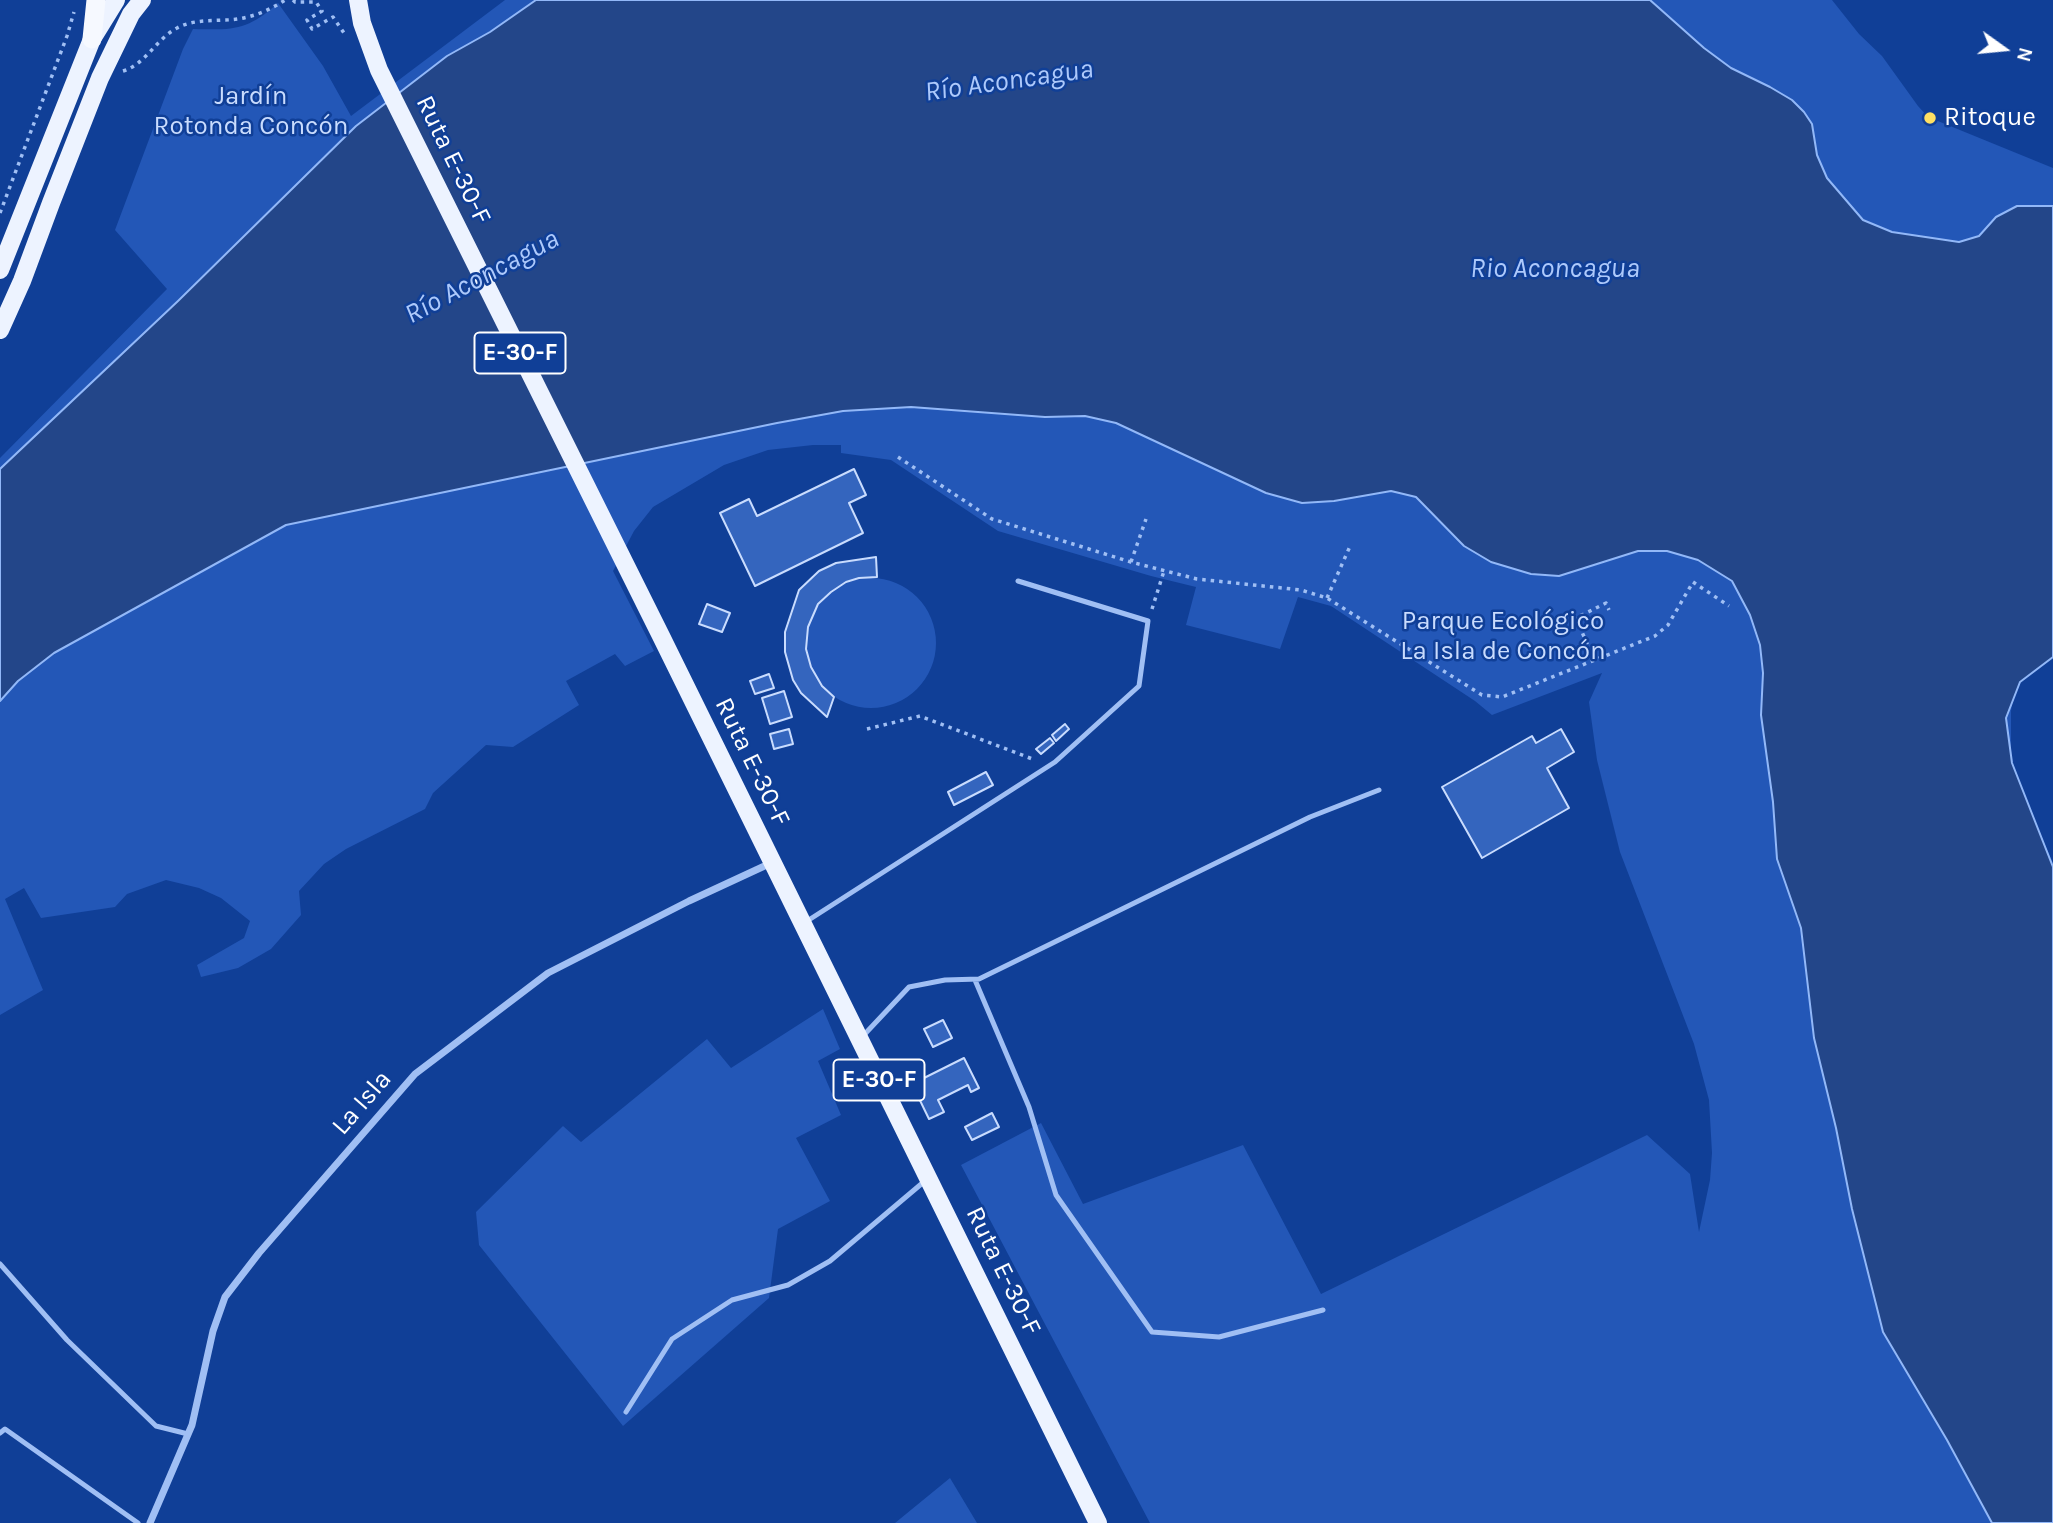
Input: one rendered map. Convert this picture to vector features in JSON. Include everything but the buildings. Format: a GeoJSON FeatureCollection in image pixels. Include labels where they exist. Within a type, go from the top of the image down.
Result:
{"type":"FeatureCollection","features":[{"type":"Feature","properties":{"kind":"highway"},"geometry":{"type":"LineString","coordinates":[[92,38],[96,0]]}},
{"type":"Feature","properties":{"kind":"main road"},"geometry":{"type":"LineString","coordinates":[[0,270],[92,38],[116,0]]}},
{"type":"Feature","properties":{"kind":"main road"},"geometry":{"type":"LineString","coordinates":[[0,330],[22,281],[100,78],[131,14],[142,0]]}},
{"type":"Feature","properties":{"kind":"main road","name":"Ruta E-30-F"},"geometry":{"type":"LineString","coordinates":[[343,0],[362,23]]}},
{"type":"Feature","properties":{"kind":"main road","name":"Ruta E-30-F"},"geometry":{"type":"LineString","coordinates":[[358,0],[362,23],[379,70],[1098,1523]]}},
{"type":"Feature","properties":{"kind":"street","name":"La Isla"},"geometry":{"type":"LineString","coordinates":[[150,1523],[188,1434],[213,1331],[225,1297],[259,1253],[415,1074],[548,973],[772,862]]}},
{"type":"Feature","properties":{"kind":"lane"},"geometry":{"type":"LineString","coordinates":[[803,924],[1050,766],[1139,686],[1148,621],[1018,581]]}},
{"type":"Feature","properties":{"kind":"lane"},"geometry":{"type":"LineString","coordinates":[[860,1040],[909,987],[945,980],[975,980],[1310,817],[1379,790]]}},
{"type":"Feature","properties":{"kind":"lane"},"geometry":{"type":"LineString","coordinates":[[975,980],[1028,1107],[1056,1195],[1152,1332],[1219,1337],[1324,1310]]}},
{"type":"Feature","properties":{"kind":"lane"},"geometry":{"type":"LineString","coordinates":[[626,1412],[672,1339],[732,1300],[788,1285],[830,1261],[928,1178]]}},
{"type":"Feature","properties":{"kind":"lane"},"geometry":{"type":"LineString","coordinates":[[0,1264],[67,1340],[156,1426],[188,1434]]}},
{"type":"Feature","properties":{"kind":"lane"},"geometry":{"type":"LineString","coordinates":[[2,1429],[138,1523]]}},
{"type":"Feature","properties":{"kind":"path"},"geometry":{"type":"LineString","coordinates":[[100,78],[133,68],[176,28],[206,19],[231,20],[256,15],[285,0]]}},
{"type":"Feature","properties":{"kind":"path"},"geometry":{"type":"LineString","coordinates":[[293,0],[316,2],[322,11],[307,20],[312,29],[333,17],[345,34],[347,42]]}},
{"type":"Feature","properties":{"kind":"path"},"geometry":{"type":"LineString","coordinates":[[0,214],[67,36],[75,7]]}},
{"type":"Feature","properties":{"kind":"path"},"geometry":{"type":"LineString","coordinates":[[898,457],[992,519],[1130,562],[1197,579],[1301,590],[1327,598],[1482,695],[1502,697],[1655,636],[1668,625],[1693,582],[1728,606]]}},
{"type":"Feature","properties":{"kind":"path"},"geometry":{"type":"LineString","coordinates":[[1130,562],[1146,519]]}},
{"type":"Feature","properties":{"kind":"path"},"geometry":{"type":"LineString","coordinates":[[1327,598],[1351,544]]}},
{"type":"Feature","properties":{"kind":"path"},"geometry":{"type":"LineString","coordinates":[[1148,621],[1164,570]]}},
{"type":"Feature","properties":{"kind":"path"},"geometry":{"type":"LineString","coordinates":[[1594,660],[1576,618],[1606,603],[1609,610]]}},
{"type":"Feature","properties":{"kind":"path"},"geometry":{"type":"LineString","coordinates":[[867,729],[920,716],[1050,766]]}},
{"type":"Feature","properties":{"kind":"green space"},"geometry":{"type":"Polygon","coordinates":[[[505,0],[1832,0],[1859,34],[1882,56],[1928,117],[2053,168],[2053,653],[2016,680],[2011,711],[2011,768],[2053,863],[2053,1523],[1150,1523],[961,1165],[1041,1123],[1083,1204],[1243,1145],[1321,1294],[1647,1135],[1690,1174],[1699,1232],[1710,1180],[1712,1153],[1709,1100],[1694,1044],[1620,852],[1597,760],[1589,702],[1602,673],[1492,715],[1331,606],[1298,597],[1280,649],[1186,625],[1196,587],[998,531],[891,460],[841,453],[841,445],[768,450],[724,465],[653,507],[634,531],[613,571],[654,651],[625,666],[615,654],[566,681],[579,705],[513,747],[486,745],[433,793],[425,809],[346,849],[324,864],[299,891],[301,915],[271,949],[238,968],[201,977],[197,965],[244,938],[250,921],[221,898],[199,888],[166,880],[127,894],[115,907],[41,918],[24,888],[5,899],[43,990],[0,1015],[0,458],[167,289],[115,230],[183,49],[193,29],[239,27],[257,19],[278,3],[323,66],[351,116],[505,0]]]}},
{"type":"Feature","properties":{"kind":"green space"},"geometry":{"type":"Polygon","coordinates":[[[871,578],[896,583],[917,597],[931,618],[936,643],[931,668],[917,689],[896,703],[871,708],[846,703],[825,689],[811,668],[806,643],[811,618],[825,597],[846,583],[871,578]]]}},
{"type":"Feature","properties":{"kind":"green space"},"geometry":{"type":"Polygon","coordinates":[[[823,1009],[840,1049],[818,1061],[841,1115],[796,1138],[830,1201],[778,1229],[769,1298],[623,1426],[479,1245],[476,1212],[563,1126],[581,1142],[707,1039],[731,1068],[823,1009]]]}},
{"type":"Feature","properties":{"kind":"green space"},"geometry":{"type":"Polygon","coordinates":[[[950,1478],[977,1523],[895,1523],[950,1478]]]}},
{"type":"Feature","properties":{"kind":"water","name":"Rio Aconcagua"},"geometry":{"type":"Polygon","coordinates":[[[536,0],[1650,0],[1731,68],[1792,100],[1804,112],[1812,124],[1817,155],[1827,178],[1863,220],[1892,232],[1959,242],[1979,236],[1996,217],[2017,206],[2053,206],[2053,657],[2020,682],[2006,718],[2012,763],[2053,867],[2053,1523],[1992,1523],[1883,1332],[1814,1038],[1801,928],[1777,859],[1773,802],[1761,715],[1763,673],[1760,645],[1750,615],[1732,581],[1698,560],[1667,551],[1638,551],[1559,576],[1531,574],[1491,562],[1464,546],[1416,497],[1391,491],[1334,501],[1302,503],[1266,493],[1116,423],[1085,416],[1045,417],[911,407],[843,411],[286,525],[54,653],[18,681],[0,701],[0,469],[178,301],[356,126],[447,56],[490,32],[536,0]]]}},
{"type":"Feature","properties":{"kind":"place","name":"Ritoque"},"geometry":{"type":"Point","coordinates":[1930,118]}},
{"type":"Feature","properties":{"kind":"water label","name":"Río Aconcagua"},"geometry":{"type":"Point","coordinates":[1009,81]}},
{"type":"Feature","properties":{"kind":"water label","name":"Río Aconcagua"},"geometry":{"type":"Point","coordinates":[482,277]}},
{"type":"Feature","properties":{"kind":"park label","name":"Jardín Rotonda Concón"},"geometry":{"type":"Point","coordinates":[251,112]}},
{"type":"Feature","properties":{"kind":"park label","name":"Parque Ecológico La Isla de Concón"},"geometry":{"type":"Point","coordinates":[1503,637]}}]}
